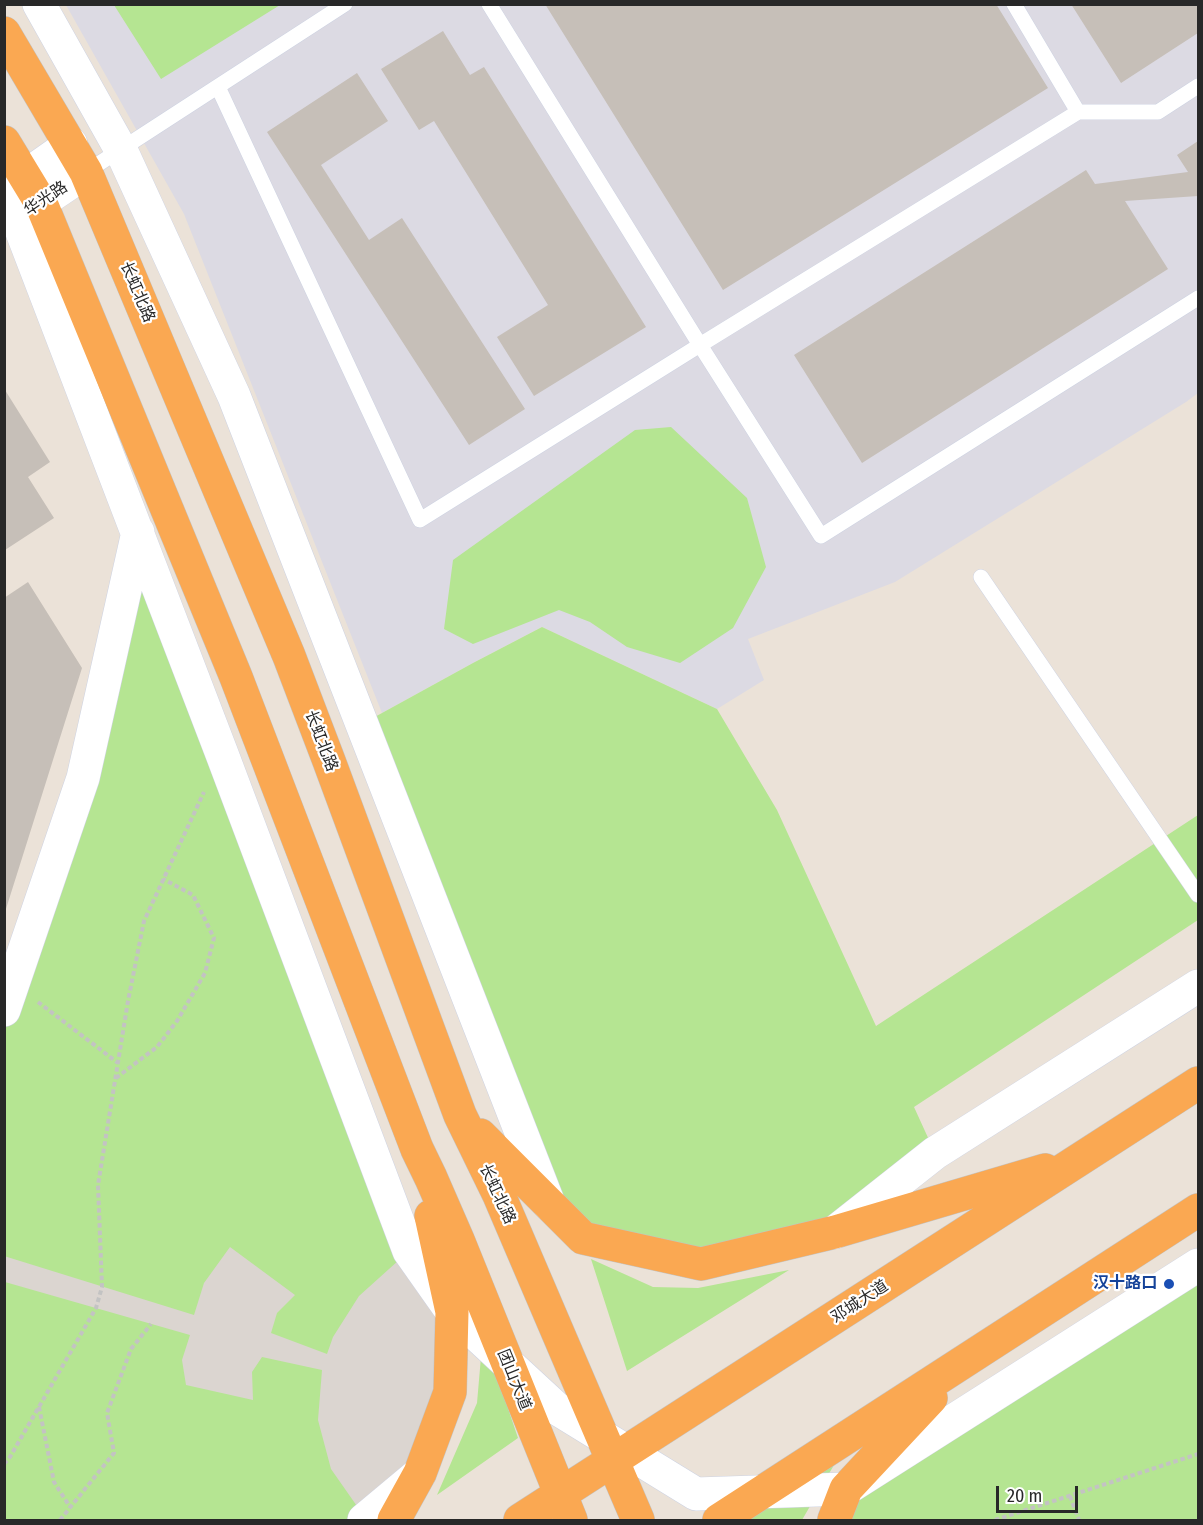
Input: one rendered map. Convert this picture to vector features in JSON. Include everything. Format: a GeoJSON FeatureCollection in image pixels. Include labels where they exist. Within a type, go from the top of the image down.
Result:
{"type":"FeatureCollection","features":[{"type":"Feature","properties":{"kind":"highway","name":"长虹北路"},"geometry":{"type":"LineString","coordinates":[[4,33],[79,158],[289,656],[460,1115],[499,1195],[613,1461]]}},
{"type":"Feature","properties":{"kind":"highway"},"geometry":{"type":"LineString","coordinates":[[4,142],[16,202],[236,677],[417,1149],[452,1312],[450,1392],[420,1473],[394,1521]]}},
{"type":"Feature","properties":{"kind":"highway","name":"邓城大道"},"geometry":{"type":"LineString","coordinates":[[520,1521],[566,1508],[613,1461],[1198,1083]]}},
{"type":"Feature","properties":{"kind":"highway"},"geometry":{"type":"LineString","coordinates":[[460,1115],[583,1238],[701,1264],[835,1232],[1078,1161]]}},
{"type":"Feature","properties":{"kind":"highway","name":"团山大道"},"geometry":{"type":"LineString","coordinates":[[417,1149],[458,1240],[566,1508]]}},
{"type":"Feature","properties":{"kind":"highway"},"geometry":{"type":"LineString","coordinates":[[719,1521],[1198,1210]]}},
{"type":"Feature","properties":{"kind":"highway"},"geometry":{"type":"LineString","coordinates":[[834,1521],[846,1489],[967,1360]]}},
{"type":"Feature","properties":{"kind":"highway"},"geometry":{"type":"LineString","coordinates":[[613,1461],[638,1521]]}},
{"type":"Feature","properties":{"kind":"street"},"geometry":{"type":"LineString","coordinates":[[39,4],[121,150],[234,396],[549,1204]]}},
{"type":"Feature","properties":{"kind":"street","name":"华光路"},"geometry":{"type":"LineString","coordinates":[[16,202],[79,158]]}},
{"type":"Feature","properties":{"kind":"street"},"geometry":{"type":"LineString","coordinates":[[16,202],[409,1251],[452,1312],[556,1408],[696,1494],[846,1489],[1198,1265]]}},
{"type":"Feature","properties":{"kind":"street"},"geometry":{"type":"LineString","coordinates":[[9,997],[83,778],[138,532]]}},
{"type":"Feature","properties":{"kind":"street"},"geometry":{"type":"LineString","coordinates":[[835,1232],[935,1153],[1198,986]]}},
{"type":"Feature","properties":{"kind":"street"},"geometry":{"type":"LineString","coordinates":[[364,1521],[420,1473]]}},
{"type":"Feature","properties":{"kind":"lane"},"geometry":{"type":"LineString","coordinates":[[79,158],[121,150],[345,4]]}},
{"type":"Feature","properties":{"kind":"lane"},"geometry":{"type":"LineString","coordinates":[[489,4],[821,536],[1198,298]]}},
{"type":"Feature","properties":{"kind":"lane"},"geometry":{"type":"LineString","coordinates":[[1014,4],[1078,112]]}},
{"type":"Feature","properties":{"kind":"lane"},"geometry":{"type":"LineString","coordinates":[[218,87],[420,520],[1078,112],[1158,112],[1198,86]]}},
{"type":"Feature","properties":{"kind":"lane"},"geometry":{"type":"LineString","coordinates":[[981,577],[1198,895]]}},
{"type":"Feature","properties":{"kind":"path"},"geometry":{"type":"LineString","coordinates":[[4,1464],[96,1308],[102,1287],[98,1185],[128,1001],[144,921],[222,754]]}},
{"type":"Feature","properties":{"kind":"path"},"geometry":{"type":"LineString","coordinates":[[115,1079],[156,1047],[177,1021],[204,973],[214,938],[193,895],[164,879]]}},
{"type":"Feature","properties":{"kind":"path"},"geometry":{"type":"LineString","coordinates":[[9,997],[118,1063]]}},
{"type":"Feature","properties":{"kind":"path"},"geometry":{"type":"LineString","coordinates":[[60,1521],[114,1454],[107,1413],[131,1349],[151,1324]]}},
{"type":"Feature","properties":{"kind":"path"},"geometry":{"type":"LineString","coordinates":[[39,1406],[54,1482],[70,1507]]}},
{"type":"Feature","properties":{"kind":"path"},"geometry":{"type":"LineString","coordinates":[[995,1521],[1198,1454]]}},
{"type":"Feature","properties":{"kind":"path"},"geometry":{"type":"LineString","coordinates":[[1070,1496],[1079,1521]]}},
{"type":"Feature","properties":{"kind":"shaded area"},"geometry":{"type":"Polygon","coordinates":[[[66,5],[1198,5],[1198,393],[895,582],[748,639],[764,680],[717,709],[542,627],[382,713],[184,214],[66,5]]]}},
{"type":"Feature","properties":{"kind":"shaded area"},"geometry":{"type":"Polygon","coordinates":[[[230,1247],[295,1295],[277,1313],[271,1333],[327,1354],[333,1337],[359,1296],[409,1251],[452,1312],[420,1473],[366,1519],[331,1469],[318,1420],[322,1370],[262,1357],[252,1372],[253,1400],[186,1385],[182,1360],[190,1335],[5,1282],[4,1256],[194,1315],[204,1283],[230,1247]]]}},
{"type":"Feature","properties":{"kind":"green space"},"geometry":{"type":"Polygon","coordinates":[[[114,5],[280,5],[161,79],[114,5]]]}},
{"type":"Feature","properties":{"kind":"green space"},"geometry":{"type":"Polygon","coordinates":[[[671,427],[747,498],[766,567],[733,628],[680,663],[627,647],[590,622],[559,610],[473,644],[444,629],[453,560],[635,430],[671,427]]]}},
{"type":"Feature","properties":{"kind":"green space"},"geometry":{"type":"Polygon","coordinates":[[[138,532],[409,1251],[364,1520],[5,1520],[5,1010],[138,532]]]}},
{"type":"Feature","properties":{"kind":"green space"},"geometry":{"type":"Polygon","coordinates":[[[542,627],[717,709],[777,810],[876,1026],[1198,815],[1198,920],[914,1107],[935,1153],[835,1232],[701,1264],[583,1238],[548,1204],[362,724],[542,627]]]}},
{"type":"Feature","properties":{"kind":"green space"},"geometry":{"type":"Polygon","coordinates":[[[591,1259],[653,1287],[698,1288],[789,1270],[627,1371],[591,1259]]]}},
{"type":"Feature","properties":{"kind":"green space"},"geometry":{"type":"Polygon","coordinates":[[[1198,1265],[1198,1520],[834,1520],[846,1489],[1198,1265]]]}},
{"type":"Feature","properties":{"kind":"green space"},"geometry":{"type":"Polygon","coordinates":[[[483,1334],[518,1438],[437,1495],[477,1403],[483,1334]]]}},
{"type":"Feature","properties":{"kind":"green space"},"geometry":{"type":"Polygon","coordinates":[[[834,1465],[802,1520],[748,1520],[834,1465]]]}},
{"type":"Feature","properties":{"kind":"building"},"geometry":{"type":"Polygon","coordinates":[[[545,4],[996,4],[1048,88],[723,290],[545,4]]]}},
{"type":"Feature","properties":{"kind":"building"},"geometry":{"type":"Polygon","coordinates":[[[1071,4],[1198,4],[1198,33],[1121,83],[1071,4]]]}},
{"type":"Feature","properties":{"kind":"building"},"geometry":{"type":"Polygon","coordinates":[[[443,31],[470,75],[484,67],[646,327],[534,396],[497,337],[548,305],[434,121],[419,130],[381,69],[443,31]]]}},
{"type":"Feature","properties":{"kind":"building"},"geometry":{"type":"Polygon","coordinates":[[[357,73],[388,121],[321,165],[369,240],[402,218],[525,409],[469,445],[267,132],[357,73]]]}},
{"type":"Feature","properties":{"kind":"building"},"geometry":{"type":"Polygon","coordinates":[[[1198,141],[1198,196],[1125,201],[1168,269],[862,463],[794,355],[1086,170],[1095,184],[1188,172],[1177,155],[1198,141]]]}},
{"type":"Feature","properties":{"kind":"building"},"geometry":{"type":"Polygon","coordinates":[[[5,390],[50,462],[28,477],[54,518],[5,550],[5,390]]]}},
{"type":"Feature","properties":{"kind":"building"},"geometry":{"type":"Polygon","coordinates":[[[28,582],[82,668],[5,912],[4,598],[28,582]]]}},
{"type":"Feature","properties":{"kind":"place","name":"汉十路口"},"geometry":{"type":"Point","coordinates":[1169,1284]}}]}
